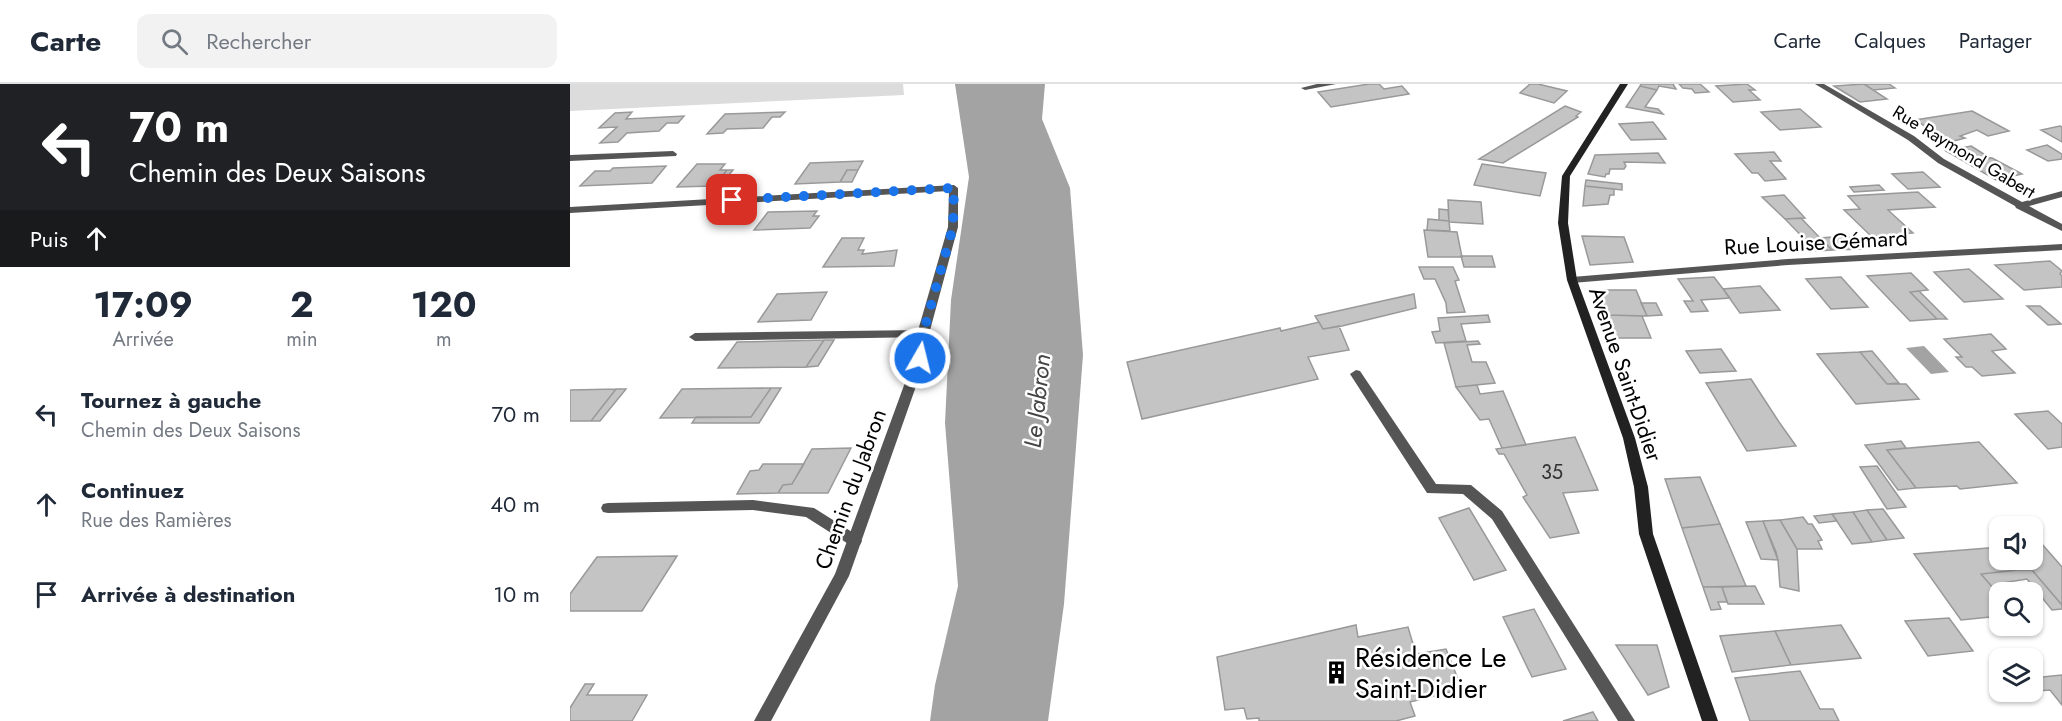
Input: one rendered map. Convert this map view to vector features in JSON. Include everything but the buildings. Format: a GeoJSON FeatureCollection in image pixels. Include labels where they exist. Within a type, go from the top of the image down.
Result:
{"type":"FeatureCollection","features":[{"type":"Feature","properties":{"kind":"street"},"geometry":{"type":"LineString","coordinates":[[1305,88],[1332,84]]}},
{"type":"Feature","properties":{"kind":"street","name":"Avenue Saint-Didier"},"geometry":{"type":"LineString","coordinates":[[1624,84],[1566,176],[1563,223],[1572,280],[1629,438],[1641,487],[1646,534],[1710,721]]}},
{"type":"Feature","properties":{"kind":"street","name":"Rue Raymond Gabert"},"geometry":{"type":"LineString","coordinates":[[1819,84],[1911,138],[1941,161],[2062,228]]}},
{"type":"Feature","properties":{"kind":"street"},"geometry":{"type":"LineString","coordinates":[[570,158],[673,154]]}},
{"type":"Feature","properties":{"kind":"street","name":"Chemin du Jabron"},"geometry":{"type":"LineString","coordinates":[[570,210],[778,196],[954,188],[953,227],[923,334],[920,358],[855,541],[842,576],[762,721]]}},
{"type":"Feature","properties":{"kind":"street"},"geometry":{"type":"LineString","coordinates":[[2019,206],[2062,194]]}},
{"type":"Feature","properties":{"kind":"street","name":"Rue Louise Gémard"},"geometry":{"type":"LineString","coordinates":[[1572,280],[1788,262],[2062,247]]}},
{"type":"Feature","properties":{"kind":"street"},"geometry":{"type":"LineString","coordinates":[[695,337],[923,334]]}},
{"type":"Feature","properties":{"kind":"street"},"geometry":{"type":"LineString","coordinates":[[1356,374],[1432,489],[1466,489],[1497,515],[1627,721]]}},
{"type":"Feature","properties":{"kind":"street"},"geometry":{"type":"LineString","coordinates":[[608,508],[753,505],[808,512],[855,541]]}},
{"type":"Feature","properties":{"kind":"shaded area"},"geometry":{"type":"Polygon","coordinates":[[[570,84],[903,84],[904,95],[570,111],[570,84]]]}},
{"type":"Feature","properties":{"kind":"water","name":"Le Jabron"},"geometry":{"type":"Polygon","coordinates":[[[955,84],[1045,84],[1042,119],[1070,188],[1083,355],[1064,604],[1048,721],[930,721],[935,685],[958,586],[945,423],[951,300],[969,177],[955,84]]]}},
{"type":"Feature","properties":{"kind":"water"},"geometry":{"type":"Polygon","coordinates":[[[1924,346],[1949,372],[1931,374],[1906,348],[1924,346]]]}},
{"type":"Feature","properties":{"kind":"place","name":"Résidence Le Saint-Didier"},"geometry":{"type":"Point","coordinates":[1337,673]}},
{"type":"Feature","properties":{"kind":"route"},"geometry":{"type":"LineString","coordinates":[[732,200],[954,188],[953,227],[923,334],[920,358]]}}]}
